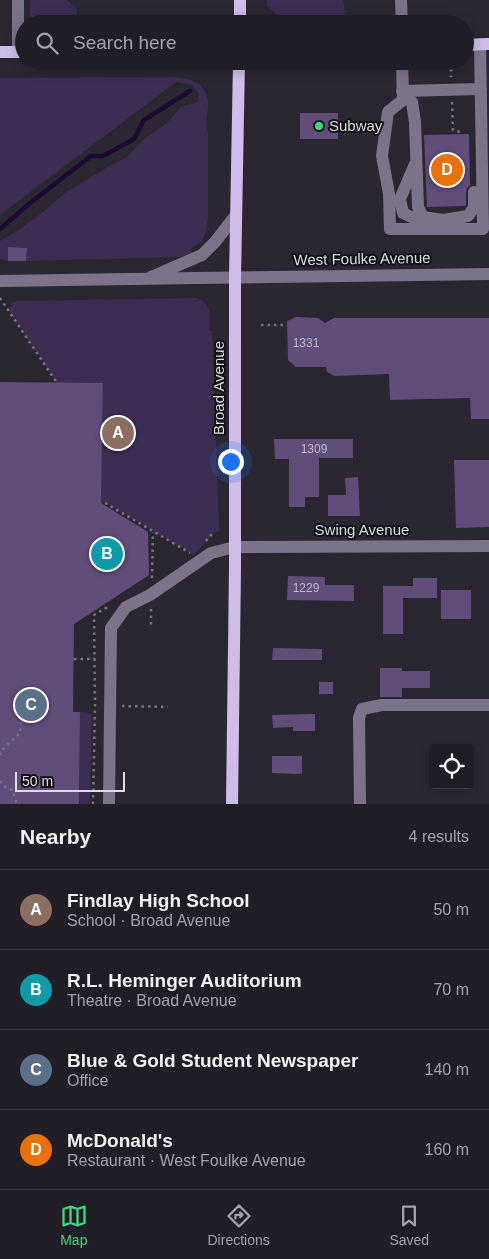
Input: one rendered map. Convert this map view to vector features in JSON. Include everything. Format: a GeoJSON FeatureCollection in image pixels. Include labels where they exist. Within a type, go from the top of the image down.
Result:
{"type":"FeatureCollection","features":[{"type":"Feature","properties":{"kind":"main road"},"geometry":{"type":"LineString","coordinates":[[240,0],[240,15]]}},
{"type":"Feature","properties":{"kind":"main road"},"geometry":{"type":"LineString","coordinates":[[0,52],[15,52]]}},
{"type":"Feature","properties":{"kind":"main road","name":"Broad Avenue"},"geometry":{"type":"LineString","coordinates":[[232,804],[235,278],[239,70]]}},
{"type":"Feature","properties":{"kind":"street"},"geometry":{"type":"LineString","coordinates":[[18,0],[19,15]]}},
{"type":"Feature","properties":{"kind":"street"},"geometry":{"type":"LineString","coordinates":[[401,0],[402,15]]}},
{"type":"Feature","properties":{"kind":"street"},"geometry":{"type":"LineString","coordinates":[[402,70],[402,100],[388,112],[382,156],[389,194],[390,229],[482,229],[481,89],[485,44]]}},
{"type":"Feature","properties":{"kind":"street"},"geometry":{"type":"LineString","coordinates":[[402,91],[481,89]]}},
{"type":"Feature","properties":{"kind":"street"},"geometry":{"type":"LineString","coordinates":[[402,91],[412,102],[415,122],[418,207],[423,217],[443,220]]}},
{"type":"Feature","properties":{"kind":"street"},"geometry":{"type":"LineString","coordinates":[[416,162],[400,198],[403,212],[413,218],[443,220],[468,216],[474,207],[473,141],[481,116]]}},
{"type":"Feature","properties":{"kind":"street"},"geometry":{"type":"LineString","coordinates":[[145,280],[202,256],[236,216]]}},
{"type":"Feature","properties":{"kind":"street","name":"West Foulke Avenue"},"geometry":{"type":"LineString","coordinates":[[0,281],[489,274]]}},
{"type":"Feature","properties":{"kind":"street","name":"Swing Avenue"},"geometry":{"type":"LineString","coordinates":[[109,804],[110,628],[126,607],[150,595],[211,553],[234,547],[489,546]]}},
{"type":"Feature","properties":{"kind":"street"},"geometry":{"type":"LineString","coordinates":[[360,804],[358,718],[362,709],[382,705],[489,705]]}},
{"type":"Feature","properties":{"kind":"path"},"geometry":{"type":"LineString","coordinates":[[0,298],[58,383]]}},
{"type":"Feature","properties":{"kind":"path"},"geometry":{"type":"LineString","coordinates":[[261,325],[287,325]]}},
{"type":"Feature","properties":{"kind":"path"},"geometry":{"type":"LineString","coordinates":[[105,503],[194,555]]}},
{"type":"Feature","properties":{"kind":"path"},"geometry":{"type":"LineString","coordinates":[[152,579],[153,532]]}},
{"type":"Feature","properties":{"kind":"path"},"geometry":{"type":"LineString","coordinates":[[74,659],[95,659]]}},
{"type":"Feature","properties":{"kind":"path"},"geometry":{"type":"LineString","coordinates":[[95,706],[168,707]]}},
{"type":"Feature","properties":{"kind":"path"},"geometry":{"type":"LineString","coordinates":[[0,755],[0,750],[20,733],[21,722]]}},
{"type":"Feature","properties":{"kind":"path"},"geometry":{"type":"LineString","coordinates":[[0,781],[4,786],[13,791],[17,804]]}},
{"type":"Feature","properties":{"kind":"shaded area"},"geometry":{"type":"Polygon","coordinates":[[[30,0],[67,0],[77,9],[77,15],[30,15],[30,0]]]}},
{"type":"Feature","properties":{"kind":"shaded area"},"geometry":{"type":"Polygon","coordinates":[[[267,0],[343,0],[345,11],[344,15],[277,15],[267,6],[267,0]]]}},
{"type":"Feature","properties":{"kind":"shaded area"},"geometry":{"type":"Polygon","coordinates":[[[164,77],[194,81],[203,88],[208,101],[206,123],[208,134],[208,218],[206,232],[202,241],[190,249],[193,253],[180,257],[26,261],[26,248],[8,247],[8,261],[0,259],[0,241],[37,217],[65,193],[126,158],[144,139],[167,123],[181,107],[198,102],[199,94],[192,85],[176,82],[0,215],[0,78],[164,77]]]}},
{"type":"Feature","properties":{"kind":"shaded area"},"geometry":{"type":"Polygon","coordinates":[[[197,298],[206,304],[208,308],[209,331],[212,331],[219,531],[213,533],[194,555],[105,503],[101,503],[103,383],[57,383],[9,311],[12,303],[17,301],[197,298]]]}},
{"type":"Feature","properties":{"kind":"shaded area"},"geometry":{"type":"Polygon","coordinates":[[[80,712],[92,713],[90,804],[79,804],[80,712]]]}},
{"type":"Feature","properties":{"kind":"building","name":"Subway"},"geometry":{"type":"Polygon","coordinates":[[[300,113],[338,113],[338,139],[300,139],[300,113]]]}},
{"type":"Feature","properties":{"kind":"building"},"geometry":{"type":"Polygon","coordinates":[[[469,134],[470,185],[466,192],[466,205],[427,207],[424,135],[469,134]]]}},
{"type":"Feature","properties":{"kind":"building"},"geometry":{"type":"Polygon","coordinates":[[[8,247],[27,248],[26,261],[8,261],[8,247]]]}},
{"type":"Feature","properties":{"kind":"building"},"geometry":{"type":"Polygon","coordinates":[[[296,317],[318,318],[325,323],[334,318],[489,318],[489,419],[471,419],[470,398],[390,400],[389,374],[335,376],[327,372],[326,367],[296,367],[288,360],[287,321],[296,317]]]}},
{"type":"Feature","properties":{"kind":"building"},"geometry":{"type":"Polygon","coordinates":[[[0,382],[103,383],[101,503],[148,532],[149,575],[74,624],[73,712],[80,712],[79,804],[0,804],[0,382]]]}},
{"type":"Feature","properties":{"kind":"building"},"geometry":{"type":"Polygon","coordinates":[[[274,439],[353,439],[353,458],[319,458],[319,497],[305,497],[305,507],[289,507],[289,459],[275,459],[274,439]]]}},
{"type":"Feature","properties":{"kind":"building"},"geometry":{"type":"Polygon","coordinates":[[[454,460],[489,460],[489,527],[456,528],[454,460]]]}},
{"type":"Feature","properties":{"kind":"building"},"geometry":{"type":"Polygon","coordinates":[[[358,477],[360,516],[328,516],[328,495],[346,495],[345,478],[358,477]]]}},
{"type":"Feature","properties":{"kind":"building"},"geometry":{"type":"Polygon","coordinates":[[[288,576],[325,577],[325,585],[354,585],[354,601],[287,600],[288,576]]]}},
{"type":"Feature","properties":{"kind":"building"},"geometry":{"type":"Polygon","coordinates":[[[413,578],[437,578],[437,598],[403,598],[403,634],[383,634],[383,586],[413,586],[413,578]]]}},
{"type":"Feature","properties":{"kind":"building"},"geometry":{"type":"Polygon","coordinates":[[[441,590],[471,590],[471,619],[441,619],[441,590]]]}},
{"type":"Feature","properties":{"kind":"building"},"geometry":{"type":"Polygon","coordinates":[[[273,648],[322,649],[322,660],[272,660],[273,648]]]}},
{"type":"Feature","properties":{"kind":"building"},"geometry":{"type":"Polygon","coordinates":[[[380,668],[402,668],[402,671],[430,671],[430,688],[402,688],[402,697],[380,697],[380,668]]]}},
{"type":"Feature","properties":{"kind":"building"},"geometry":{"type":"Polygon","coordinates":[[[319,682],[333,682],[333,694],[319,694],[319,682]]]}},
{"type":"Feature","properties":{"kind":"building"},"geometry":{"type":"Polygon","coordinates":[[[315,714],[315,731],[293,731],[293,727],[273,728],[272,715],[315,714]]]}},
{"type":"Feature","properties":{"kind":"building"},"geometry":{"type":"Polygon","coordinates":[[[272,756],[302,756],[302,774],[272,773],[272,756]]]}},
{"type":"Feature","properties":{"kind":"waterway"},"geometry":{"type":"LineString","coordinates":[[0,229],[30,203],[91,156],[103,156],[134,139],[144,120],[190,91]]}},
{"type":"Feature","properties":{"kind":"place","name":"Subway"},"geometry":{"type":"Point","coordinates":[319,126]}},
{"type":"Feature","properties":{"kind":"place","name":"McDonald's"},"geometry":{"type":"Point","coordinates":[447,170]}},
{"type":"Feature","properties":{"kind":"place","name":"Findlay High School"},"geometry":{"type":"Point","coordinates":[118,433]}},
{"type":"Feature","properties":{"kind":"place","name":"R.L. Heminger Auditorium"},"geometry":{"type":"Point","coordinates":[107,554]}},
{"type":"Feature","properties":{"kind":"place","name":"Blue & Gold Student Newspaper"},"geometry":{"type":"Point","coordinates":[31,705]}}]}
